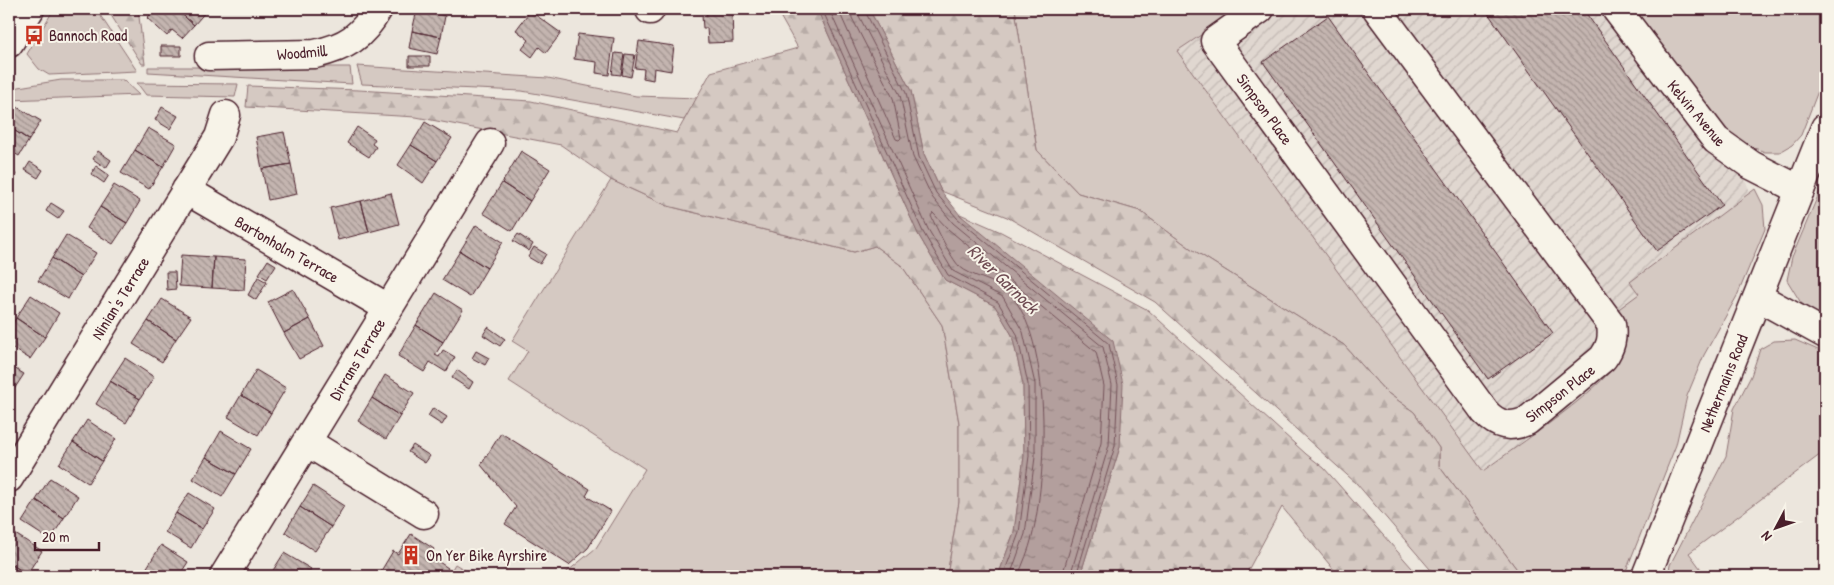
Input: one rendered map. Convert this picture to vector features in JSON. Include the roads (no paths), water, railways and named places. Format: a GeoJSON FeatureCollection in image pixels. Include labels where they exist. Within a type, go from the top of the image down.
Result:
{"type":"FeatureCollection","features":[{"type":"Feature","properties":{"kind":"main road"},"geometry":{"type":"LineString","coordinates":[[10,37],[30,9]]}},
{"type":"Feature","properties":{"kind":"main road","name":"Woodmill"},"geometry":{"type":"LineString","coordinates":[[209,56],[315,54],[332,50],[349,43],[372,19],[378,9]]}},
{"type":"Feature","properties":{"kind":"main road","name":"Simpson Place"},"geometry":{"type":"LineString","coordinates":[[1260,9],[1215,41],[1485,412],[1492,420],[1503,425],[1514,426],[1527,421],[1603,358],[1610,348],[1611,324],[1377,9]]}},
{"type":"Feature","properties":{"kind":"main road","name":"Kelvin Avenue"},"geometry":{"type":"LineString","coordinates":[[1616,9],[1716,140],[1751,165],[1800,190]]}},
{"type":"Feature","properties":{"kind":"main road","name":"Ninian's Terrace"},"geometry":{"type":"LineString","coordinates":[[9,478],[219,137],[226,115]]}},
{"type":"Feature","properties":{"kind":"main road","name":"Nethermains Road"},"geometry":{"type":"LineString","coordinates":[[1646,576],[1825,128]]}},
{"type":"Feature","properties":{"kind":"main road","name":"Dirrans Terrace"},"geometry":{"type":"LineString","coordinates":[[224,576],[490,142]]}},
{"type":"Feature","properties":{"kind":"main road","name":"Bartonholm Terrace"},"geometry":{"type":"LineString","coordinates":[[186,190],[388,308]]}},
{"type":"Feature","properties":{"kind":"main road"},"geometry":{"type":"LineString","coordinates":[[1758,297],[1825,334]]}},
{"type":"Feature","properties":{"kind":"main road"},"geometry":{"type":"LineString","coordinates":[[307,442],[424,514]]}},
{"type":"Feature","properties":{"kind":"water","name":"River Garnock"},"geometry":{"type":"Polygon","coordinates":[[[817,9],[869,9],[911,91],[924,154],[941,191],[960,215],[1113,341],[1123,384],[1120,447],[1080,576],[998,576],[1014,532],[1024,456],[1023,384],[1012,335],[995,306],[945,280],[918,234],[817,9]]]}},
{"type":"Feature","properties":{"kind":"place","name":"Bannoch Road"},"geometry":{"type":"Point","coordinates":[34,35]}},
{"type":"Feature","properties":{"kind":"place","name":"On Yer Bike Ayrshire"},"geometry":{"type":"Point","coordinates":[411,555]}}]}
